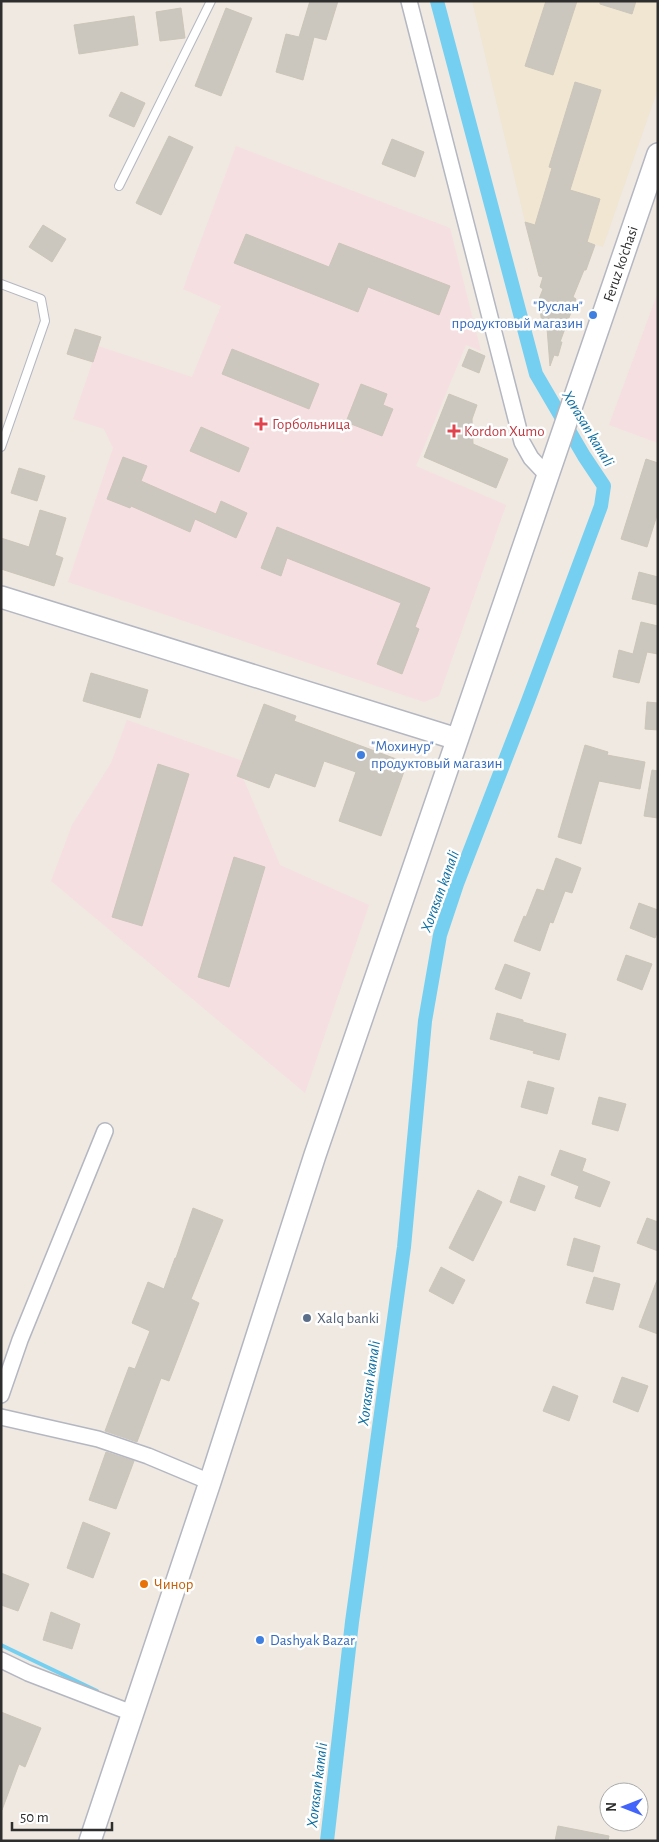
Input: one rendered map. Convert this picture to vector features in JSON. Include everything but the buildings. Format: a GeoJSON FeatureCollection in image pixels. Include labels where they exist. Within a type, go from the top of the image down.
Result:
{"type":"FeatureCollection","features":[{"type":"Feature","properties":{"kind":"main road","name":"Feruz ko'chasi"},"geometry":{"type":"LineString","coordinates":[[90,1841],[210,1482],[315,1155],[658,154]]}},
{"type":"Feature","properties":{"kind":"main road"},"geometry":{"type":"LineString","coordinates":[[1,597],[457,739]]}},
{"type":"Feature","properties":{"kind":"street"},"geometry":{"type":"LineString","coordinates":[[409,1],[522,442],[531,458],[547,475]]}},
{"type":"Feature","properties":{"kind":"street"},"geometry":{"type":"LineString","coordinates":[[1,1395],[7,1358],[105,1131]]}},
{"type":"Feature","properties":{"kind":"street"},"geometry":{"type":"LineString","coordinates":[[1,1417],[98,1439],[148,1456],[210,1482]]}},
{"type":"Feature","properties":{"kind":"street"},"geometry":{"type":"LineString","coordinates":[[1,1660],[28,1673],[132,1712]]}},
{"type":"Feature","properties":{"kind":"lane"},"geometry":{"type":"LineString","coordinates":[[119,186],[211,1]]}},
{"type":"Feature","properties":{"kind":"lane"},"geometry":{"type":"LineString","coordinates":[[1,284],[41,299],[45,321],[3,433],[1,447]]}},
{"type":"Feature","properties":{"kind":"shaded area"},"geometry":{"type":"Polygon","coordinates":[[[472,1],[658,1],[658,89],[603,247],[525,222],[472,1]]]}},
{"type":"Feature","properties":{"kind":"shaded area","name":"Горбольница"},"geometry":{"type":"Polygon","coordinates":[[[236,146],[450,228],[481,351],[466,345],[416,466],[506,505],[439,696],[424,702],[68,582],[113,448],[104,429],[73,419],[98,346],[192,377],[221,306],[183,289],[236,146]]]}},
{"type":"Feature","properties":{"kind":"shaded area"},"geometry":{"type":"Polygon","coordinates":[[[658,292],[658,443],[609,425],[658,292]]]}},
{"type":"Feature","properties":{"kind":"shaded area"},"geometry":{"type":"Polygon","coordinates":[[[127,720],[243,761],[243,778],[280,865],[369,905],[305,1093],[51,881],[72,825],[111,763],[127,720]]]}},
{"type":"Feature","properties":{"kind":"waterway","name":"Xorasan kanali"},"geometry":{"type":"LineString","coordinates":[[327,1841],[352,1622],[404,1247],[425,1021],[440,935],[457,884],[601,506],[604,486],[584,456],[536,374],[437,1]]}},
{"type":"Feature","properties":{"kind":"waterway"},"geometry":{"type":"LineString","coordinates":[[1,1645],[97,1691]]}},
{"type":"Feature","properties":{"kind":"place","name":"\"Руслан\" продуктовый магазин"},"geometry":{"type":"Point","coordinates":[593,315]}},
{"type":"Feature","properties":{"kind":"place","name":"Горбольница"},"geometry":{"type":"Point","coordinates":[261,424]}},
{"type":"Feature","properties":{"kind":"place","name":"Kordon Xumo"},"geometry":{"type":"Point","coordinates":[454,431]}},
{"type":"Feature","properties":{"kind":"place","name":"\"Мохинур\" продуктовый магазин"},"geometry":{"type":"Point","coordinates":[361,755]}},
{"type":"Feature","properties":{"kind":"place","name":"Xalq banki"},"geometry":{"type":"Point","coordinates":[307,1318]}},
{"type":"Feature","properties":{"kind":"place","name":"Чинор"},"geometry":{"type":"Point","coordinates":[144,1584]}},
{"type":"Feature","properties":{"kind":"place","name":"Dashyak Bazar"},"geometry":{"type":"Point","coordinates":[260,1640]}}]}
